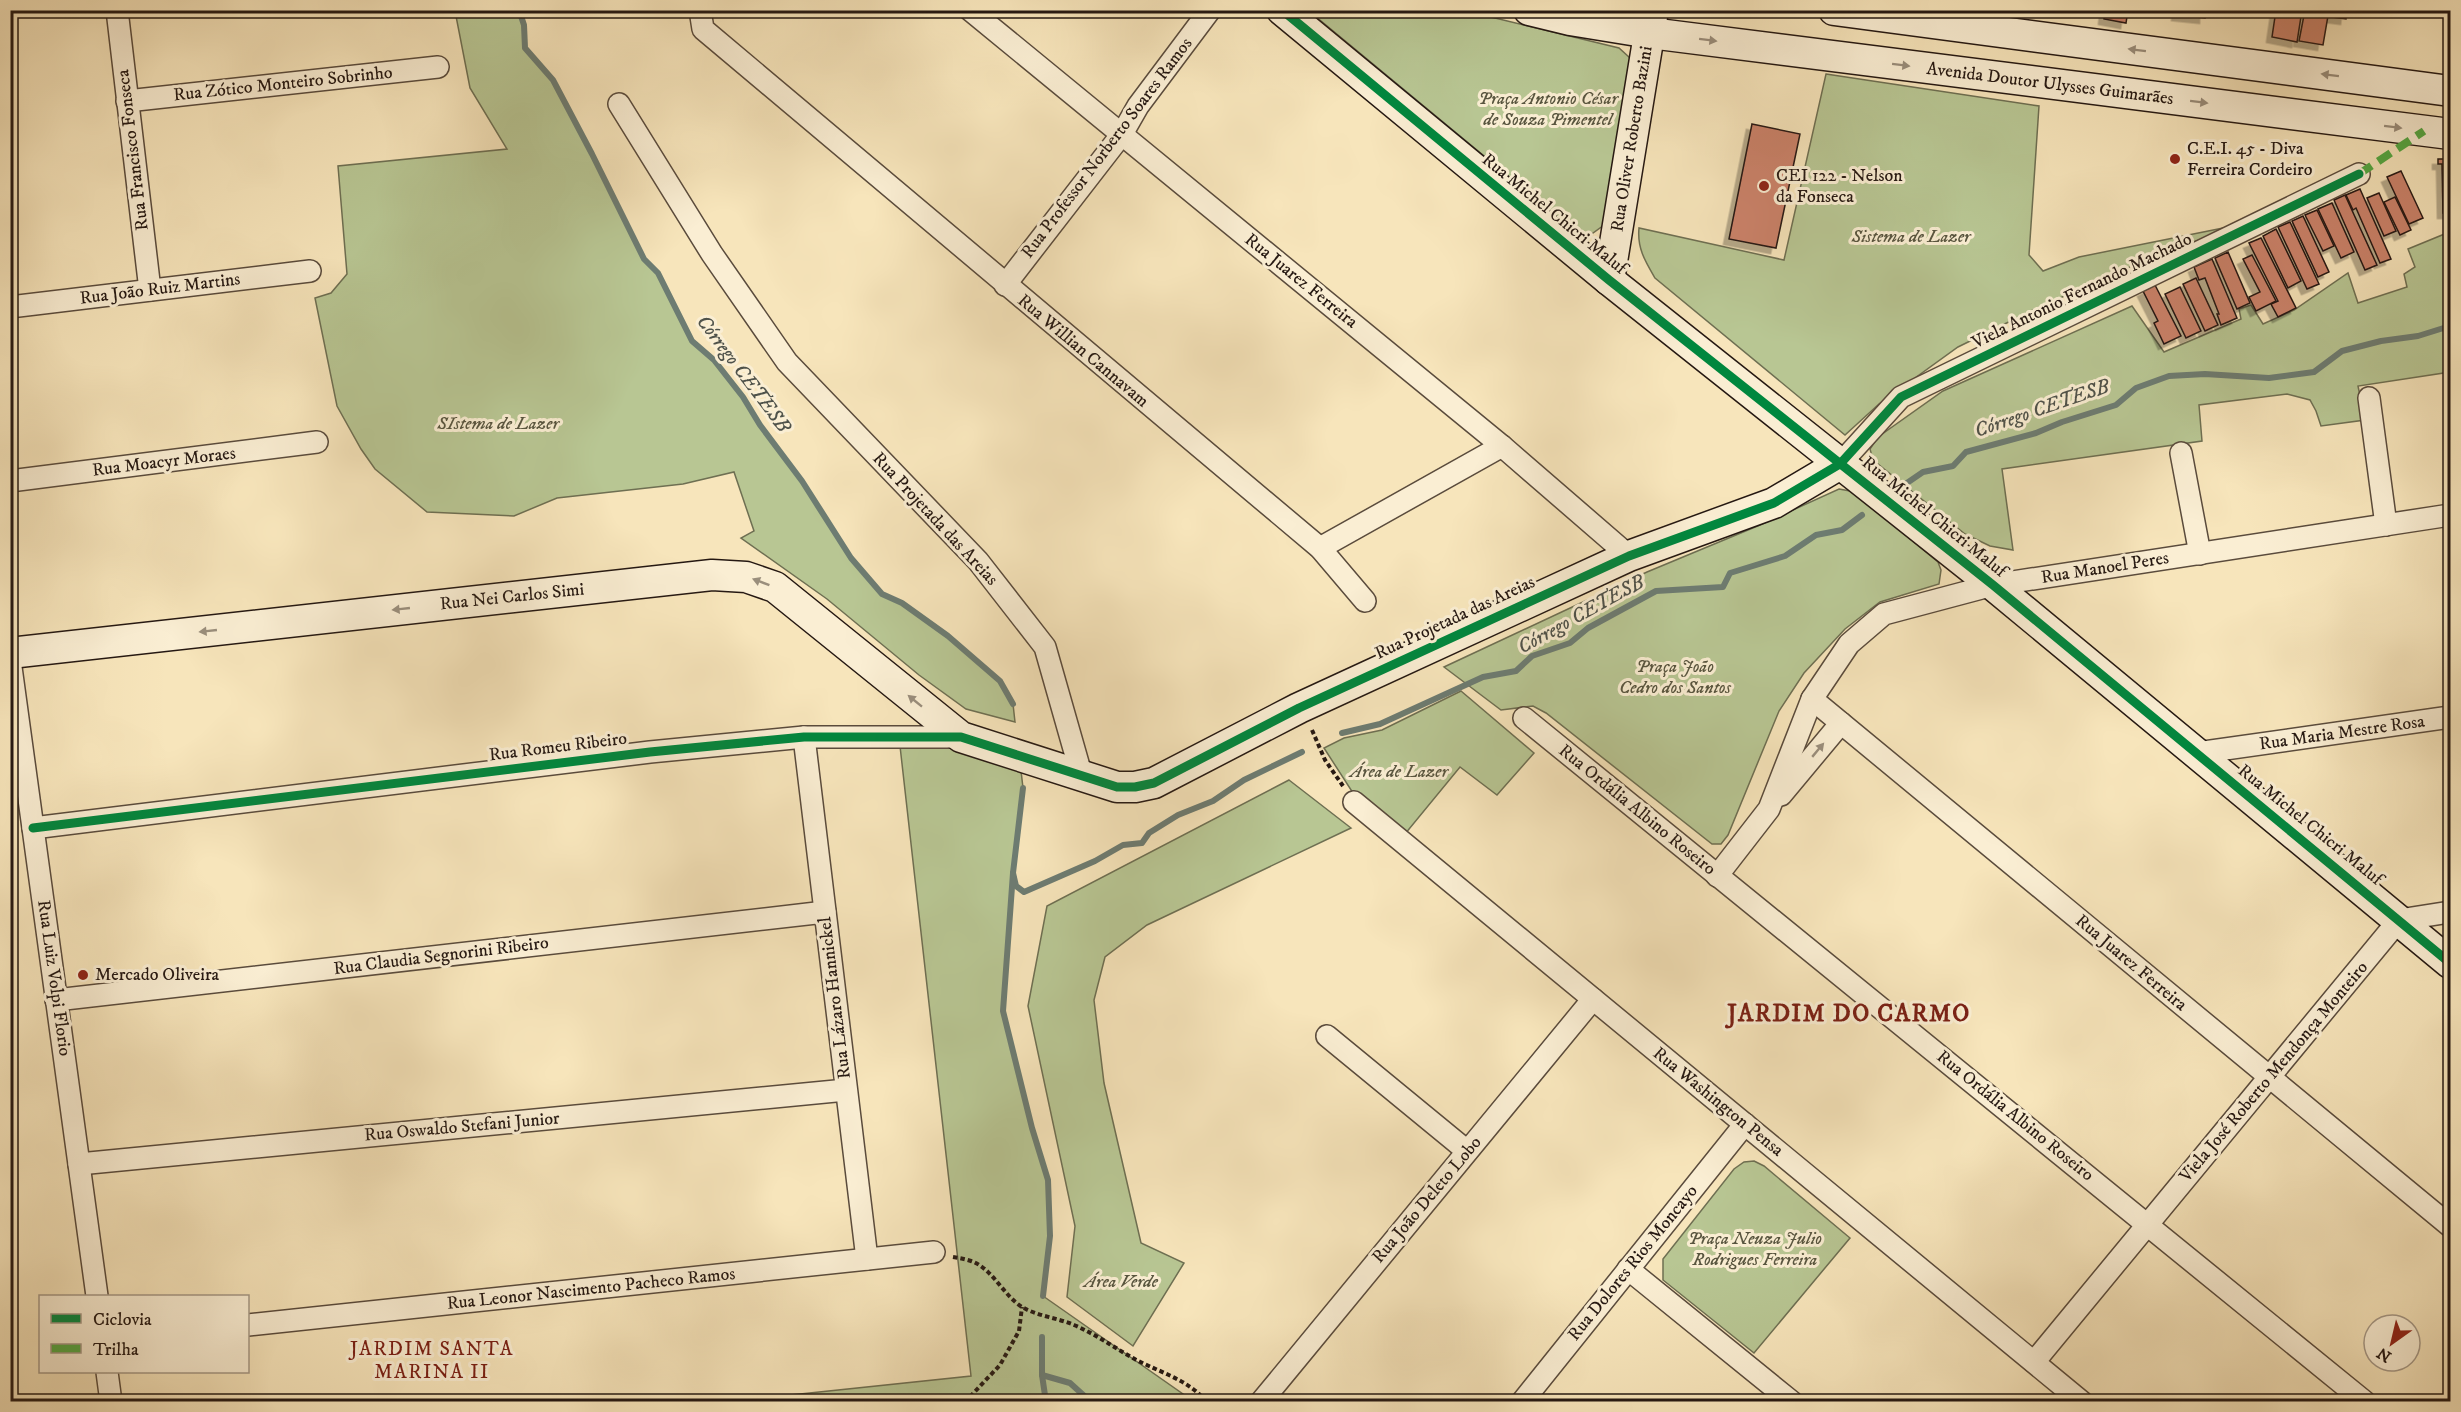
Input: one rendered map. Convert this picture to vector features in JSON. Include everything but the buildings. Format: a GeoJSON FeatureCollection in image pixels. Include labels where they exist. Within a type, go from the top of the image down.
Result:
{"type":"FeatureCollection","features":[{"type":"Feature","properties":{"kind":"street","name":"Rua Francisco Fonseca"},"geometry":{"type":"LineString","coordinates":[[117,10],[150,290]]}},
{"type":"Feature","properties":{"kind":"street","name":"Rua Willian Cannavam"},"geometry":{"type":"LineString","coordinates":[[700,10],[704,29],[1005,285],[1320,548],[1365,601]]}},
{"type":"Feature","properties":{"kind":"street","name":"Rua Juarez Ferreira"},"geometry":{"type":"LineString","coordinates":[[970,10],[1502,446],[1629,556]]}},
{"type":"Feature","properties":{"kind":"street","name":"Rua Professor Norberto Soares Ramos"},"geometry":{"type":"LineString","coordinates":[[1005,285],[1122,134],[1138,106],[1210,10]]}},
{"type":"Feature","properties":{"kind":"street","name":"Rua Michel Chicri Maluf"},"geometry":{"type":"LineString","coordinates":[[1282,10],[1609,280],[1993,585],[2451,963]]}},
{"type":"Feature","properties":{"kind":"street","name":"Avenida Doutor Ulysses Guimarães"},"geometry":{"type":"LineString","coordinates":[[1529,10],[1570,20],[1652,22],[2451,134]]}},
{"type":"Feature","properties":{"kind":"street"},"geometry":{"type":"LineString","coordinates":[[1834,10],[2451,91]]}},
{"type":"Feature","properties":{"kind":"street","name":"Rua Oliver Roberto Bazini"},"geometry":{"type":"LineString","coordinates":[[1609,280],[1652,22]]}},
{"type":"Feature","properties":{"kind":"street","name":"Rua Zótico Monteiro Sobrinho"},"geometry":{"type":"LineString","coordinates":[[127,101],[438,67]]}},
{"type":"Feature","properties":{"kind":"street","name":"Rua Projetada das Areias"},"geometry":{"type":"LineString","coordinates":[[620,104],[712,254],[787,362],[978,561],[1045,648],[1082,777],[1117,787],[1135,787],[1154,783],[1299,708],[1629,556],[1774,503],[1840,464]]}},
{"type":"Feature","properties":{"kind":"street","name":"Viela Antonio Fernando Machado"},"geometry":{"type":"LineString","coordinates":[[1840,464],[1900,397],[2359,174]]}},
{"type":"Feature","properties":{"kind":"street","name":"Rua João Ruiz Martins"},"geometry":{"type":"LineString","coordinates":[[10,307],[310,271]]}},
{"type":"Feature","properties":{"kind":"street"},"geometry":{"type":"LineString","coordinates":[[2369,398],[2386,525]]}},
{"type":"Feature","properties":{"kind":"street","name":"Rua Moacyr Moraes"},"geometry":{"type":"LineString","coordinates":[[10,481],[317,442]]}},
{"type":"Feature","properties":{"kind":"street"},"geometry":{"type":"LineString","coordinates":[[1320,548],[1502,446]]}},
{"type":"Feature","properties":{"kind":"street"},"geometry":{"type":"LineString","coordinates":[[2181,453],[2200,554]]}},
{"type":"Feature","properties":{"kind":"street","name":"Rua Manoel Peres"},"geometry":{"type":"LineString","coordinates":[[1769,809],[1812,699],[1849,644],[1884,614],[1993,585],[2451,515]]}},
{"type":"Feature","properties":{"kind":"street","name":"Rua Nei Carlos Simi"},"geometry":{"type":"LineString","coordinates":[[10,653],[712,575],[746,576],[776,588],[968,740]]}},
{"type":"Feature","properties":{"kind":"street","name":"Rua Luiz Volpi Florio"},"geometry":{"type":"LineString","coordinates":[[10,660],[97,1295]]}},
{"type":"Feature","properties":{"kind":"street","name":"Rua Juarez Ferreira"},"geometry":{"type":"LineString","coordinates":[[1812,699],[2451,1226]]}},
{"type":"Feature","properties":{"kind":"street","name":"Rua Ordália Albino Roseiro"},"geometry":{"type":"LineString","coordinates":[[1524,717],[2365,1401]]}},
{"type":"Feature","properties":{"kind":"street","name":"Rua Maria Mestre Rosa"},"geometry":{"type":"LineString","coordinates":[[2197,753],[2451,717]]}},
{"type":"Feature","properties":{"kind":"street","name":"Rua Manoel Peres"},"geometry":{"type":"LineString","coordinates":[[1717,876],[1841,723]]}},
{"type":"Feature","properties":{"kind":"street","name":"Rua Romeu Ribeiro"},"geometry":{"type":"LineString","coordinates":[[33,828],[638,754],[804,737],[968,740],[1038,760],[1082,777]]}},
{"type":"Feature","properties":{"kind":"street","name":"Rua Lázaro Hannickel"},"geometry":{"type":"LineString","coordinates":[[804,737],[867,1259]]}},
{"type":"Feature","properties":{"kind":"street","name":"Rua Washington Pensa"},"geometry":{"type":"LineString","coordinates":[[1354,802],[2082,1401]]}},
{"type":"Feature","properties":{"kind":"street","name":"Rua Claudia Segnorini Ribeiro"},"geometry":{"type":"LineString","coordinates":[[56,1000],[825,912]]}},
{"type":"Feature","properties":{"kind":"street"},"geometry":{"type":"LineString","coordinates":[[2399,920],[2451,912]]}},
{"type":"Feature","properties":{"kind":"street","name":"Viela José Roberto Mendonça Monteiro"},"geometry":{"type":"LineString","coordinates":[[2034,1362],[2399,920]]}},
{"type":"Feature","properties":{"kind":"street","name":"Rua João Deleto Lobo"},"geometry":{"type":"LineString","coordinates":[[1261,1401],[1593,999]]}},
{"type":"Feature","properties":{"kind":"street"},"geometry":{"type":"LineString","coordinates":[[1327,1036],[1467,1151]]}},
{"type":"Feature","properties":{"kind":"street","name":"Rua Oswaldo Stefani Junior"},"geometry":{"type":"LineString","coordinates":[[79,1164],[846,1090]]}},
{"type":"Feature","properties":{"kind":"street","name":"Rua Dolores Rios Moncayo"},"geometry":{"type":"LineString","coordinates":[[1522,1401],[1745,1124]]}},
{"type":"Feature","properties":{"kind":"street","name":"Rua Leonor Nascimento Pacheco Ramos"},"geometry":{"type":"LineString","coordinates":[[249,1325],[934,1252]]}},
{"type":"Feature","properties":{"kind":"street"},"geometry":{"type":"LineString","coordinates":[[1628,1269],[1792,1401]]}},
{"type":"Feature","properties":{"kind":"street"},"geometry":{"type":"LineString","coordinates":[[107,1373],[111,1401]]}},
{"type":"Feature","properties":{"kind":"path"},"geometry":{"type":"LineString","coordinates":[[1311,727],[1325,760],[1354,802]]}},
{"type":"Feature","properties":{"kind":"path"},"geometry":{"type":"LineString","coordinates":[[934,1252],[973,1261],[1022,1307],[1073,1324],[1100,1337],[1132,1358],[1173,1377],[1206,1401]]}},
{"type":"Feature","properties":{"kind":"path"},"geometry":{"type":"LineString","coordinates":[[965,1401],[1000,1365],[1019,1331],[1022,1307]]}},
{"type":"Feature","properties":{"kind":"green space","name":"SIstema de Lazer"},"geometry":{"type":"Polygon","coordinates":[[[455,11],[519,11],[524,25],[525,48],[553,80],[644,259],[658,273],[693,341],[714,360],[743,397],[760,425],[802,481],[851,558],[865,575],[882,594],[902,603],[948,636],[1000,681],[1013,704],[1015,722],[966,709],[919,675],[827,599],[741,538],[754,531],[734,472],[683,484],[557,498],[514,516],[427,512],[375,469],[337,406],[315,298],[331,293],[347,274],[338,166],[507,149],[470,88],[455,11]]]}},
{"type":"Feature","properties":{"kind":"green space","name":"Praça Antonio César de Souza Pimentel"},"geometry":{"type":"Polygon","coordinates":[[[1309,11],[1466,11],[1619,48],[1630,58],[1604,225],[1593,233],[1577,233],[1309,11]]]}},
{"type":"Feature","properties":{"kind":"green space","name":"Sistema de Lazer"},"geometry":{"type":"Polygon","coordinates":[[[1826,74],[2039,106],[2029,255],[2043,271],[2079,257],[2238,225],[2132,266],[2033,310],[1958,347],[1879,404],[1845,435],[1655,278],[1642,254],[1639,242],[1639,228],[1784,260],[1826,74]]]}},
{"type":"Feature","properties":{"kind":"green space"},"geometry":{"type":"Polygon","coordinates":[[[2447,233],[2450,237],[2450,372],[2358,386],[2365,420],[2321,426],[2310,400],[2287,394],[2199,405],[2202,441],[2002,469],[2013,550],[1990,546],[1965,534],[1873,460],[1870,449],[1878,437],[1943,391],[2132,306],[2164,352],[2241,319],[2239,309],[2251,305],[2263,324],[2294,310],[2348,273],[2358,303],[2407,287],[2404,274],[2415,267],[2408,249],[2447,233]]]}},
{"type":"Feature","properties":{"kind":"green space","name":"Praça João Cedro dos Santos"},"geometry":{"type":"Polygon","coordinates":[[[1839,489],[1850,491],[1861,498],[1938,562],[1941,570],[1939,584],[1880,602],[1845,629],[1804,673],[1779,711],[1728,835],[1721,844],[1712,844],[1546,713],[1533,706],[1501,710],[1444,667],[1647,572],[1839,489]]]}},
{"type":"Feature","properties":{"kind":"green space","name":"Área de Lazer"},"geometry":{"type":"Polygon","coordinates":[[[1461,691],[1534,753],[1497,795],[1460,767],[1405,834],[1353,793],[1324,748],[1344,738],[1382,730],[1461,691]]]}},
{"type":"Feature","properties":{"kind":"green space"},"geometry":{"type":"Polygon","coordinates":[[[931,742],[1020,762],[1023,788],[1013,873],[1003,1011],[1032,1128],[1048,1180],[1050,1236],[1043,1296],[1193,1401],[724,1402],[971,1376],[900,746],[931,742]]]}},
{"type":"Feature","properties":{"kind":"green space","name":"Área Verde"},"geometry":{"type":"Polygon","coordinates":[[[1289,780],[1351,828],[1147,925],[1105,957],[1094,1000],[1104,1083],[1141,1243],[1184,1263],[1133,1346],[1067,1297],[1075,1226],[1028,1006],[1047,906],[1289,780]]]}},
{"type":"Feature","properties":{"kind":"green space","name":"Praça Neuza Julio Rodrigues Ferreira"},"geometry":{"type":"Polygon","coordinates":[[[1754,1161],[1764,1166],[1850,1238],[1754,1353],[1663,1280],[1663,1259],[1734,1169],[1744,1162],[1754,1161]]]}},
{"type":"Feature","properties":{"kind":"waterway","name":"Córrego CETESB"},"geometry":{"type":"LineString","coordinates":[[519,10],[524,25],[525,48],[553,80],[644,259],[658,273],[692,341],[714,360],[743,397],[760,425],[802,481],[851,558],[882,594],[902,603],[948,636],[1000,681],[1013,704]]}},
{"type":"Feature","properties":{"kind":"waterway","name":"Córrego CETESB"},"geometry":{"type":"LineString","coordinates":[[1899,498],[1904,485],[1923,472],[1953,466],[1966,452],[2036,433],[2116,405],[2136,388],[2169,376],[2205,374],[2269,378],[2314,372],[2342,351],[2381,341],[2418,336],[2450,326]]}},
{"type":"Feature","properties":{"kind":"waterway","name":"Córrego CETESB"},"geometry":{"type":"LineString","coordinates":[[1342,733],[1380,724],[1483,677],[1516,671],[1532,656],[1570,643],[1588,628],[1656,591],[1723,587],[1730,573],[1785,556],[1816,535],[1842,530],[1862,515]]}},
{"type":"Feature","properties":{"kind":"waterway","name":"Córrego CETESB"},"geometry":{"type":"LineString","coordinates":[[1023,788],[1013,873],[1016,886],[1024,892],[1095,861],[1123,845],[1142,843],[1149,833],[1178,815],[1213,801],[1244,780],[1302,752]]}},
{"type":"Feature","properties":{"kind":"waterway"},"geometry":{"type":"LineString","coordinates":[[1013,873],[1003,1011],[1032,1128],[1048,1180],[1050,1236],[1043,1296]]}},
{"type":"Feature","properties":{"kind":"waterway"},"geometry":{"type":"LineString","coordinates":[[1042,1337],[1042,1375],[1046,1402]]}},
{"type":"Feature","properties":{"kind":"waterway"},"geometry":{"type":"LineString","coordinates":[[1042,1375],[1070,1383],[1091,1402]]}},
{"type":"Feature","properties":{"kind":"marked path"},"geometry":{"type":"LineString","coordinates":[[2359,174],[2424,131]]}},
{"type":"Feature","properties":{"kind":"cycle path"},"geometry":{"type":"LineString","coordinates":[[1282,10],[1609,280],[1993,585],[2450,963]]}},
{"type":"Feature","properties":{"kind":"cycle path"},"geometry":{"type":"LineString","coordinates":[[33,828],[650,752],[804,737],[961,737],[1117,787],[1135,787],[1154,783],[1299,708],[1629,556],[1774,503],[1840,464],[1901,397],[2359,174]]}},
{"type":"Feature","properties":{"kind":"place","name":"C.E.I. 45 - Diva Ferreira Cordeiro"},"geometry":{"type":"Point","coordinates":[2175,159]}},
{"type":"Feature","properties":{"kind":"place","name":"CEI 122 - Nelson da Fonseca"},"geometry":{"type":"Point","coordinates":[1764,186]}},
{"type":"Feature","properties":{"kind":"place","name":"Mercado Oliveira"},"geometry":{"type":"Point","coordinates":[83,975]}},
{"type":"Feature","properties":{"kind":"district","name":"JARDIM DO CARMO"},"geometry":{"type":"Point","coordinates":[1849,1014]}},
{"type":"Feature","properties":{"kind":"district","name":"JARDIM SANTA MARINA II"},"geometry":{"type":"Point","coordinates":[432,1360]}}]}
